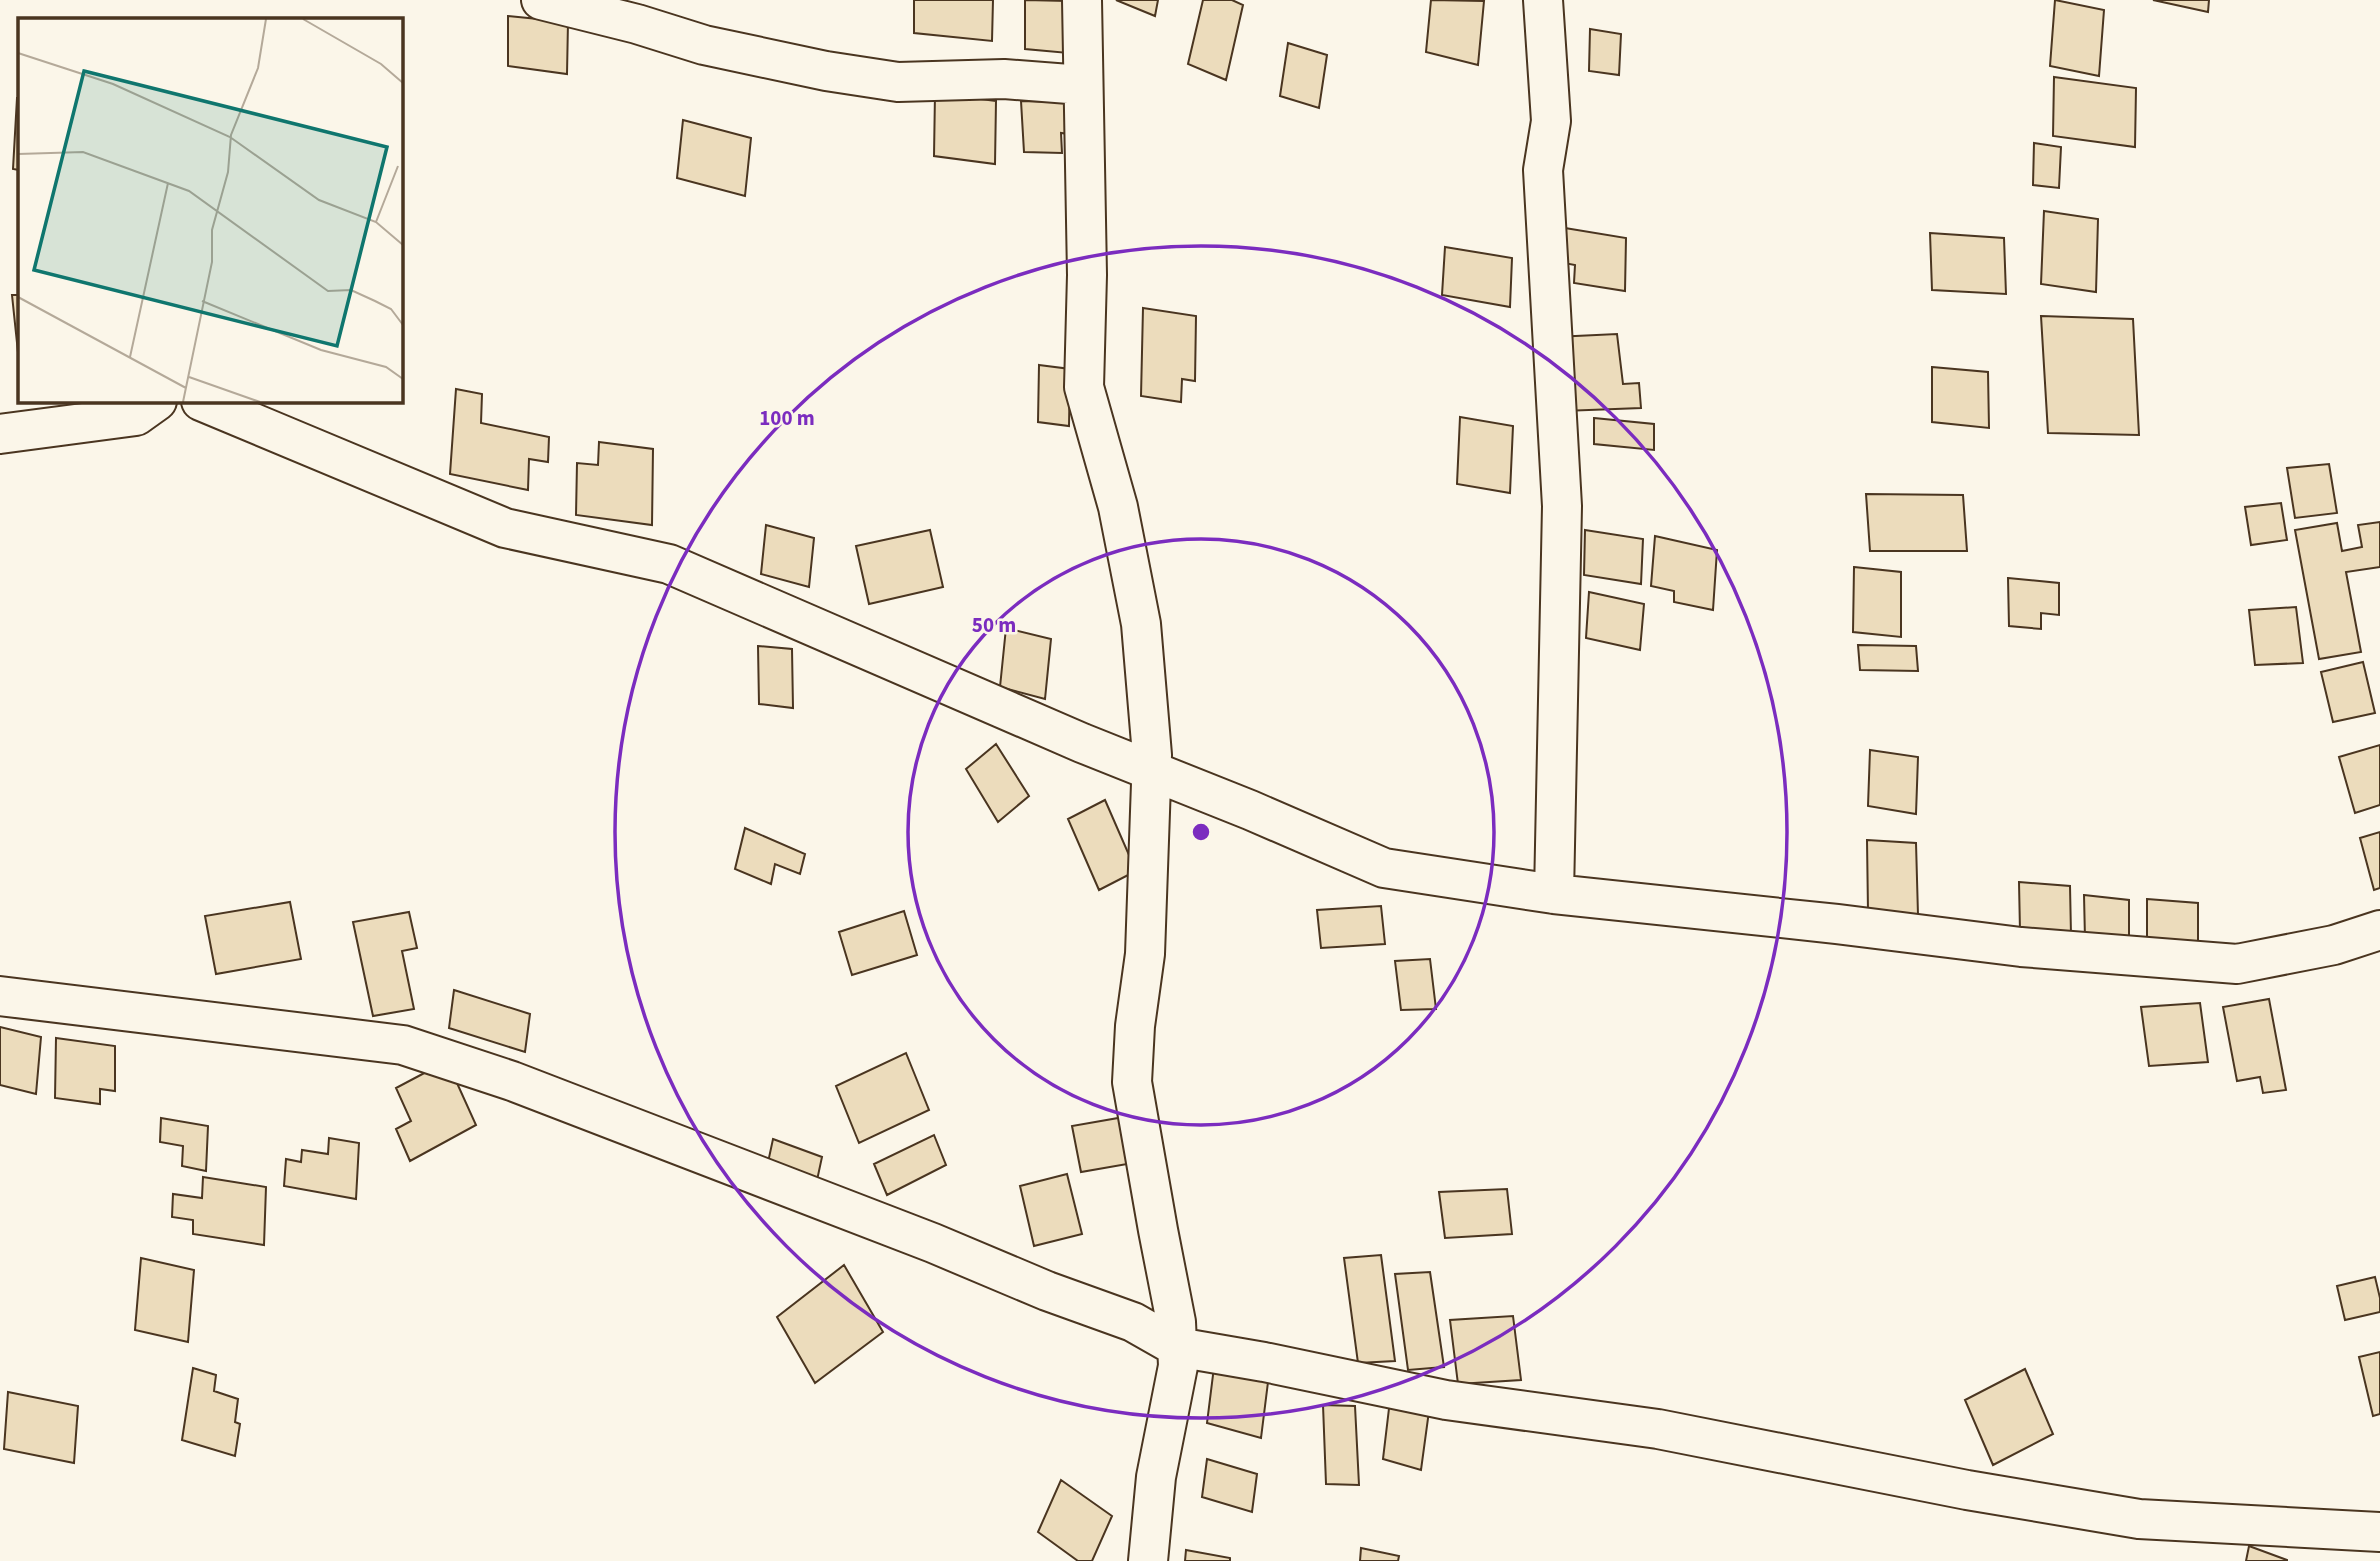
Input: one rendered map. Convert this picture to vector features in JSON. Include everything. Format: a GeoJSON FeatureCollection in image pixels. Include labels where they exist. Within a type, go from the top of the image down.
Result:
{"type":"FeatureCollection","features":[{"type":"Feature","properties":{"kind":"street"},"geometry":{"type":"LineString","coordinates":[[541,0],[637,24],[704,46],[826,71],[898,82],[1004,79],[1082,85]]}},
{"type":"Feature","properties":{"kind":"street"},"geometry":{"type":"LineString","coordinates":[[1082,0],[1087,275],[1084,387],[1118,508],[1141,624],[1151,771],[1145,954],[1135,1026],[1132,1082],[1177,1321],[1178,1366],[1156,1477],[1149,1561]]}},
{"type":"Feature","properties":{"kind":"street"},"geometry":{"type":"LineString","coordinates":[[1543,0],[1551,121],[1543,170],[1562,506],[1553,894]]}},
{"type":"Feature","properties":{"kind":"street"},"geometry":{"type":"LineString","coordinates":[[0,434],[136,416],[156,402]]}},
{"type":"Feature","properties":{"kind":"street"},"geometry":{"type":"LineString","coordinates":[[203,402],[505,527],[669,564],[1082,743],[1384,868],[1553,894],[1837,924],[2021,947],[2238,964],[2334,945],[2380,930]]}},
{"type":"Feature","properties":{"kind":"street"},"geometry":{"type":"LineString","coordinates":[[0,996],[403,1045],[512,1081],[933,1243],[1047,1291],[1133,1322],[1177,1348],[1264,1362],[1446,1400],[1658,1429],[1967,1490],[2139,1519],[2380,1532]]}},
{"type":"Feature","properties":{"kind":"building"},"geometry":{"type":"Polygon","coordinates":[[[914,0],[993,0],[992,41],[914,33],[914,0]]]}},
{"type":"Feature","properties":{"kind":"building"},"geometry":{"type":"Polygon","coordinates":[[[1025,0],[1068,1],[1068,53],[1025,49],[1025,0]]]}},
{"type":"Feature","properties":{"kind":"building"},"geometry":{"type":"Polygon","coordinates":[[[1116,0],[1158,0],[1155,16],[1116,0]]]}},
{"type":"Feature","properties":{"kind":"building"},"geometry":{"type":"Polygon","coordinates":[[[1203,0],[1232,0],[1243,5],[1226,80],[1188,64],[1203,0]]]}},
{"type":"Feature","properties":{"kind":"building"},"geometry":{"type":"Polygon","coordinates":[[[1431,0],[1484,1],[1478,65],[1426,52],[1431,0]]]}},
{"type":"Feature","properties":{"kind":"building"},"geometry":{"type":"Polygon","coordinates":[[[2055,0],[2104,10],[2099,76],[2050,66],[2055,0]]]}},
{"type":"Feature","properties":{"kind":"building"},"geometry":{"type":"Polygon","coordinates":[[[2153,0],[2209,0],[2208,12],[2153,0]]]}},
{"type":"Feature","properties":{"kind":"building"},"geometry":{"type":"Polygon","coordinates":[[[508,16],[568,22],[567,74],[508,66],[508,16]]]}},
{"type":"Feature","properties":{"kind":"building"},"geometry":{"type":"Polygon","coordinates":[[[1590,29],[1621,34],[1619,75],[1589,71],[1590,29]]]}},
{"type":"Feature","properties":{"kind":"building"},"geometry":{"type":"Polygon","coordinates":[[[1288,43],[1327,55],[1319,108],[1280,96],[1288,43]]]}},
{"type":"Feature","properties":{"kind":"building"},"geometry":{"type":"Polygon","coordinates":[[[2054,77],[2136,88],[2135,147],[2053,136],[2054,77]]]}},
{"type":"Feature","properties":{"kind":"building"},"geometry":{"type":"Polygon","coordinates":[[[935,93],[996,101],[995,164],[934,156],[935,93]]]}},
{"type":"Feature","properties":{"kind":"building"},"geometry":{"type":"Polygon","coordinates":[[[17,98],[18,98],[18,170],[13,169],[17,98]]]}},
{"type":"Feature","properties":{"kind":"building"},"geometry":{"type":"Polygon","coordinates":[[[1021,101],[1068,102],[1069,134],[1061,133],[1062,153],[1024,152],[1021,101]]]}},
{"type":"Feature","properties":{"kind":"building"},"geometry":{"type":"Polygon","coordinates":[[[683,120],[751,138],[745,196],[677,178],[683,120]]]}},
{"type":"Feature","properties":{"kind":"building"},"geometry":{"type":"Polygon","coordinates":[[[2034,143],[2061,147],[2059,188],[2033,185],[2034,143]]]}},
{"type":"Feature","properties":{"kind":"building"},"geometry":{"type":"Polygon","coordinates":[[[2044,211],[2098,219],[2096,292],[2041,284],[2044,211]]]}},
{"type":"Feature","properties":{"kind":"building"},"geometry":{"type":"Polygon","coordinates":[[[1565,228],[1626,238],[1625,291],[1574,283],[1575,265],[1564,263],[1565,228]]]}},
{"type":"Feature","properties":{"kind":"building"},"geometry":{"type":"Polygon","coordinates":[[[1930,233],[2004,238],[2006,294],[1932,290],[1930,233]]]}},
{"type":"Feature","properties":{"kind":"building"},"geometry":{"type":"Polygon","coordinates":[[[1445,247],[1512,258],[1510,307],[1442,295],[1445,247]]]}},
{"type":"Feature","properties":{"kind":"building"},"geometry":{"type":"Polygon","coordinates":[[[12,295],[18,295],[18,352],[12,295]]]}},
{"type":"Feature","properties":{"kind":"building"},"geometry":{"type":"Polygon","coordinates":[[[1143,308],[1196,316],[1195,381],[1182,379],[1181,402],[1141,396],[1143,308]]]}},
{"type":"Feature","properties":{"kind":"building"},"geometry":{"type":"Polygon","coordinates":[[[2041,316],[2133,319],[2139,435],[2048,433],[2041,316]]]}},
{"type":"Feature","properties":{"kind":"building"},"geometry":{"type":"Polygon","coordinates":[[[1617,334],[1623,384],[1639,383],[1641,408],[1563,411],[1555,337],[1617,334]]]}},
{"type":"Feature","properties":{"kind":"building"},"geometry":{"type":"Polygon","coordinates":[[[1039,365],[1070,369],[1069,426],[1038,422],[1039,365]]]}},
{"type":"Feature","properties":{"kind":"building"},"geometry":{"type":"Polygon","coordinates":[[[1932,367],[1988,372],[1989,428],[1932,422],[1932,367]]]}},
{"type":"Feature","properties":{"kind":"building"},"geometry":{"type":"Polygon","coordinates":[[[456,389],[482,394],[481,423],[549,437],[548,462],[529,459],[528,490],[450,474],[456,389]]]}},
{"type":"Feature","properties":{"kind":"building"},"geometry":{"type":"Polygon","coordinates":[[[1460,417],[1513,426],[1510,493],[1457,484],[1460,417]]]}},
{"type":"Feature","properties":{"kind":"building"},"geometry":{"type":"Polygon","coordinates":[[[1594,418],[1654,424],[1654,450],[1594,444],[1594,418]]]}},
{"type":"Feature","properties":{"kind":"building"},"geometry":{"type":"Polygon","coordinates":[[[599,442],[653,449],[652,525],[576,515],[577,463],[598,465],[599,442]]]}},
{"type":"Feature","properties":{"kind":"building"},"geometry":{"type":"Polygon","coordinates":[[[2329,464],[2337,513],[2295,518],[2287,468],[2329,464]]]}},
{"type":"Feature","properties":{"kind":"building"},"geometry":{"type":"Polygon","coordinates":[[[1866,494],[1963,495],[1967,551],[1870,551],[1866,494]]]}},
{"type":"Feature","properties":{"kind":"building"},"geometry":{"type":"Polygon","coordinates":[[[2281,503],[2287,540],[2251,545],[2245,507],[2281,503]]]}},
{"type":"Feature","properties":{"kind":"building"},"geometry":{"type":"Polygon","coordinates":[[[2380,522],[2380,567],[2346,572],[2361,652],[2319,659],[2295,530],[2337,523],[2342,551],[2362,547],[2358,525],[2380,522]]]}},
{"type":"Feature","properties":{"kind":"building"},"geometry":{"type":"Polygon","coordinates":[[[766,525],[814,538],[809,587],[761,574],[766,525]]]}},
{"type":"Feature","properties":{"kind":"building"},"geometry":{"type":"Polygon","coordinates":[[[930,530],[943,587],[869,604],[856,546],[930,530]]]}},
{"type":"Feature","properties":{"kind":"building"},"geometry":{"type":"Polygon","coordinates":[[[1585,530],[1643,539],[1641,584],[1584,575],[1585,530]]]}},
{"type":"Feature","properties":{"kind":"building"},"geometry":{"type":"Polygon","coordinates":[[[1655,536],[1717,550],[1713,610],[1674,602],[1674,591],[1651,586],[1655,536]]]}},
{"type":"Feature","properties":{"kind":"building"},"geometry":{"type":"Polygon","coordinates":[[[1854,567],[1901,572],[1901,637],[1853,632],[1854,567]]]}},
{"type":"Feature","properties":{"kind":"building"},"geometry":{"type":"Polygon","coordinates":[[[2008,578],[2059,583],[2059,615],[2041,613],[2041,629],[2009,626],[2008,578]]]}},
{"type":"Feature","properties":{"kind":"building"},"geometry":{"type":"Polygon","coordinates":[[[1589,592],[1644,604],[1640,650],[1586,638],[1589,592]]]}},
{"type":"Feature","properties":{"kind":"building"},"geometry":{"type":"Polygon","coordinates":[[[2296,607],[2303,663],[2255,665],[2249,610],[2296,607]]]}},
{"type":"Feature","properties":{"kind":"building"},"geometry":{"type":"Polygon","coordinates":[[[1006,628],[1051,639],[1045,699],[1000,687],[1006,628]]]}},
{"type":"Feature","properties":{"kind":"building"},"geometry":{"type":"Polygon","coordinates":[[[1858,645],[1916,646],[1918,671],[1860,670],[1858,645]]]}},
{"type":"Feature","properties":{"kind":"building"},"geometry":{"type":"Polygon","coordinates":[[[758,646],[792,649],[793,708],[759,704],[758,646]]]}},
{"type":"Feature","properties":{"kind":"building"},"geometry":{"type":"Polygon","coordinates":[[[2363,662],[2375,713],[2333,722],[2321,672],[2363,662]]]}},
{"type":"Feature","properties":{"kind":"building"},"geometry":{"type":"Polygon","coordinates":[[[996,744],[1029,796],[998,822],[966,769],[996,744]]]}},
{"type":"Feature","properties":{"kind":"building"},"geometry":{"type":"Polygon","coordinates":[[[2380,745],[2380,805],[2355,813],[2339,757],[2380,745]]]}},
{"type":"Feature","properties":{"kind":"building"},"geometry":{"type":"Polygon","coordinates":[[[1870,750],[1918,757],[1916,814],[1868,806],[1870,750]]]}},
{"type":"Feature","properties":{"kind":"building"},"geometry":{"type":"Polygon","coordinates":[[[1105,800],[1136,871],[1099,890],[1068,819],[1105,800]]]}},
{"type":"Feature","properties":{"kind":"building"},"geometry":{"type":"Polygon","coordinates":[[[745,828],[805,854],[800,874],[775,864],[771,884],[735,869],[745,828]]]}},
{"type":"Feature","properties":{"kind":"building"},"geometry":{"type":"Polygon","coordinates":[[[2380,832],[2380,888],[2374,890],[2360,838],[2380,832]]]}},
{"type":"Feature","properties":{"kind":"building"},"geometry":{"type":"Polygon","coordinates":[[[1867,840],[1916,843],[1918,915],[1868,911],[1867,840]]]}},
{"type":"Feature","properties":{"kind":"building"},"geometry":{"type":"Polygon","coordinates":[[[2019,882],[2070,886],[2071,935],[2020,931],[2019,882]]]}},
{"type":"Feature","properties":{"kind":"building"},"geometry":{"type":"Polygon","coordinates":[[[2084,895],[2129,900],[2129,944],[2085,939],[2084,895]]]}},
{"type":"Feature","properties":{"kind":"building"},"geometry":{"type":"Polygon","coordinates":[[[2147,899],[2198,903],[2198,947],[2147,943],[2147,899]]]}},
{"type":"Feature","properties":{"kind":"building"},"geometry":{"type":"Polygon","coordinates":[[[290,902],[301,959],[216,974],[205,916],[290,902]]]}},
{"type":"Feature","properties":{"kind":"building"},"geometry":{"type":"Polygon","coordinates":[[[1381,906],[1385,944],[1321,948],[1317,910],[1381,906]]]}},
{"type":"Feature","properties":{"kind":"building"},"geometry":{"type":"Polygon","coordinates":[[[904,911],[917,955],[852,975],[839,932],[904,911]]]}},
{"type":"Feature","properties":{"kind":"building"},"geometry":{"type":"Polygon","coordinates":[[[409,912],[417,948],[402,951],[414,1009],[373,1016],[353,922],[409,912]]]}},
{"type":"Feature","properties":{"kind":"building"},"geometry":{"type":"Polygon","coordinates":[[[1430,959],[1436,1009],[1401,1010],[1395,961],[1430,959]]]}},
{"type":"Feature","properties":{"kind":"building"},"geometry":{"type":"Polygon","coordinates":[[[454,990],[530,1014],[525,1052],[449,1028],[454,990]]]}},
{"type":"Feature","properties":{"kind":"building"},"geometry":{"type":"Polygon","coordinates":[[[2269,999],[2286,1090],[2263,1093],[2260,1077],[2237,1081],[2223,1007],[2269,999]]]}},
{"type":"Feature","properties":{"kind":"building"},"geometry":{"type":"Polygon","coordinates":[[[2200,1003],[2208,1062],[2149,1066],[2141,1007],[2200,1003]]]}},
{"type":"Feature","properties":{"kind":"building"},"geometry":{"type":"Polygon","coordinates":[[[0,1027],[41,1037],[36,1094],[0,1085],[0,1027]]]}},
{"type":"Feature","properties":{"kind":"building"},"geometry":{"type":"Polygon","coordinates":[[[56,1038],[115,1046],[115,1091],[100,1089],[100,1104],[55,1098],[56,1038]]]}},
{"type":"Feature","properties":{"kind":"building"},"geometry":{"type":"Polygon","coordinates":[[[906,1053],[929,1110],[859,1143],[836,1086],[906,1053]]]}},
{"type":"Feature","properties":{"kind":"building"},"geometry":{"type":"Polygon","coordinates":[[[447,1061],[476,1125],[410,1161],[396,1129],[411,1121],[396,1088],[447,1061]]]}},
{"type":"Feature","properties":{"kind":"building"},"geometry":{"type":"Polygon","coordinates":[[[1124,1117],[1133,1163],[1081,1172],[1072,1126],[1124,1117]]]}},
{"type":"Feature","properties":{"kind":"building"},"geometry":{"type":"Polygon","coordinates":[[[161,1118],[208,1126],[206,1171],[182,1166],[183,1146],[160,1142],[161,1118]]]}},
{"type":"Feature","properties":{"kind":"building"},"geometry":{"type":"Polygon","coordinates":[[[934,1135],[946,1165],[887,1195],[874,1164],[934,1135]]]}},
{"type":"Feature","properties":{"kind":"building"},"geometry":{"type":"Polygon","coordinates":[[[329,1138],[359,1143],[356,1199],[284,1186],[286,1159],[301,1162],[302,1150],[328,1154],[329,1138]]]}},
{"type":"Feature","properties":{"kind":"building"},"geometry":{"type":"Polygon","coordinates":[[[773,1139],[822,1157],[816,1185],[767,1167],[773,1139]]]}},
{"type":"Feature","properties":{"kind":"building"},"geometry":{"type":"Polygon","coordinates":[[[1067,1174],[1082,1234],[1034,1246],[1020,1186],[1067,1174]]]}},
{"type":"Feature","properties":{"kind":"building"},"geometry":{"type":"Polygon","coordinates":[[[203,1177],[266,1187],[264,1245],[193,1234],[193,1220],[172,1217],[173,1194],[202,1198],[203,1177]]]}},
{"type":"Feature","properties":{"kind":"building"},"geometry":{"type":"Polygon","coordinates":[[[1507,1189],[1512,1234],[1445,1238],[1439,1192],[1507,1189]]]}},
{"type":"Feature","properties":{"kind":"building"},"geometry":{"type":"Polygon","coordinates":[[[1381,1255],[1395,1361],[1358,1363],[1344,1258],[1381,1255]]]}},
{"type":"Feature","properties":{"kind":"building"},"geometry":{"type":"Polygon","coordinates":[[[141,1258],[194,1270],[188,1342],[135,1330],[141,1258]]]}},
{"type":"Feature","properties":{"kind":"building"},"geometry":{"type":"Polygon","coordinates":[[[844,1265],[883,1332],[815,1383],[777,1317],[844,1265]]]}},
{"type":"Feature","properties":{"kind":"building"},"geometry":{"type":"Polygon","coordinates":[[[1430,1272],[1444,1367],[1408,1370],[1395,1274],[1430,1272]]]}},
{"type":"Feature","properties":{"kind":"building"},"geometry":{"type":"Polygon","coordinates":[[[2375,1277],[2380,1312],[2345,1320],[2337,1286],[2375,1277]]]}},
{"type":"Feature","properties":{"kind":"building"},"geometry":{"type":"Polygon","coordinates":[[[1513,1316],[1521,1380],[1458,1384],[1450,1320],[1513,1316]]]}},
{"type":"Feature","properties":{"kind":"building"},"geometry":{"type":"Polygon","coordinates":[[[2380,1352],[2380,1414],[2373,1416],[2359,1357],[2380,1352]]]}},
{"type":"Feature","properties":{"kind":"building"},"geometry":{"type":"Polygon","coordinates":[[[1214,1367],[1268,1382],[1261,1438],[1207,1423],[1214,1367]]]}},
{"type":"Feature","properties":{"kind":"building"},"geometry":{"type":"Polygon","coordinates":[[[193,1368],[216,1375],[214,1391],[238,1399],[235,1422],[240,1424],[235,1456],[182,1440],[193,1368]]]}},
{"type":"Feature","properties":{"kind":"building"},"geometry":{"type":"Polygon","coordinates":[[[2025,1369],[2053,1434],[1993,1465],[1965,1400],[2025,1369]]]}},
{"type":"Feature","properties":{"kind":"building"},"geometry":{"type":"Polygon","coordinates":[[[8,1392],[78,1406],[74,1463],[4,1449],[8,1392]]]}},
{"type":"Feature","properties":{"kind":"building"},"geometry":{"type":"Polygon","coordinates":[[[1390,1400],[1429,1411],[1421,1470],[1383,1459],[1390,1400]]]}},
{"type":"Feature","properties":{"kind":"building"},"geometry":{"type":"Polygon","coordinates":[[[1323,1405],[1355,1406],[1359,1485],[1326,1484],[1323,1405]]]}},
{"type":"Feature","properties":{"kind":"building"},"geometry":{"type":"Polygon","coordinates":[[[1207,1459],[1257,1474],[1252,1512],[1202,1497],[1207,1459]]]}},
{"type":"Feature","properties":{"kind":"building"},"geometry":{"type":"Polygon","coordinates":[[[1061,1480],[1112,1516],[1092,1561],[1078,1561],[1038,1532],[1061,1480]]]}},
{"type":"Feature","properties":{"kind":"building"},"geometry":{"type":"Polygon","coordinates":[[[2249,1546],[2287,1560],[2287,1561],[2246,1561],[2249,1546]]]}},
{"type":"Feature","properties":{"kind":"building"},"geometry":{"type":"Polygon","coordinates":[[[1361,1548],[1399,1556],[1398,1561],[1360,1561],[1361,1548]]]}},
{"type":"Feature","properties":{"kind":"building"},"geometry":{"type":"Polygon","coordinates":[[[1186,1550],[1230,1558],[1230,1561],[1185,1561],[1186,1550]]]}}]}
